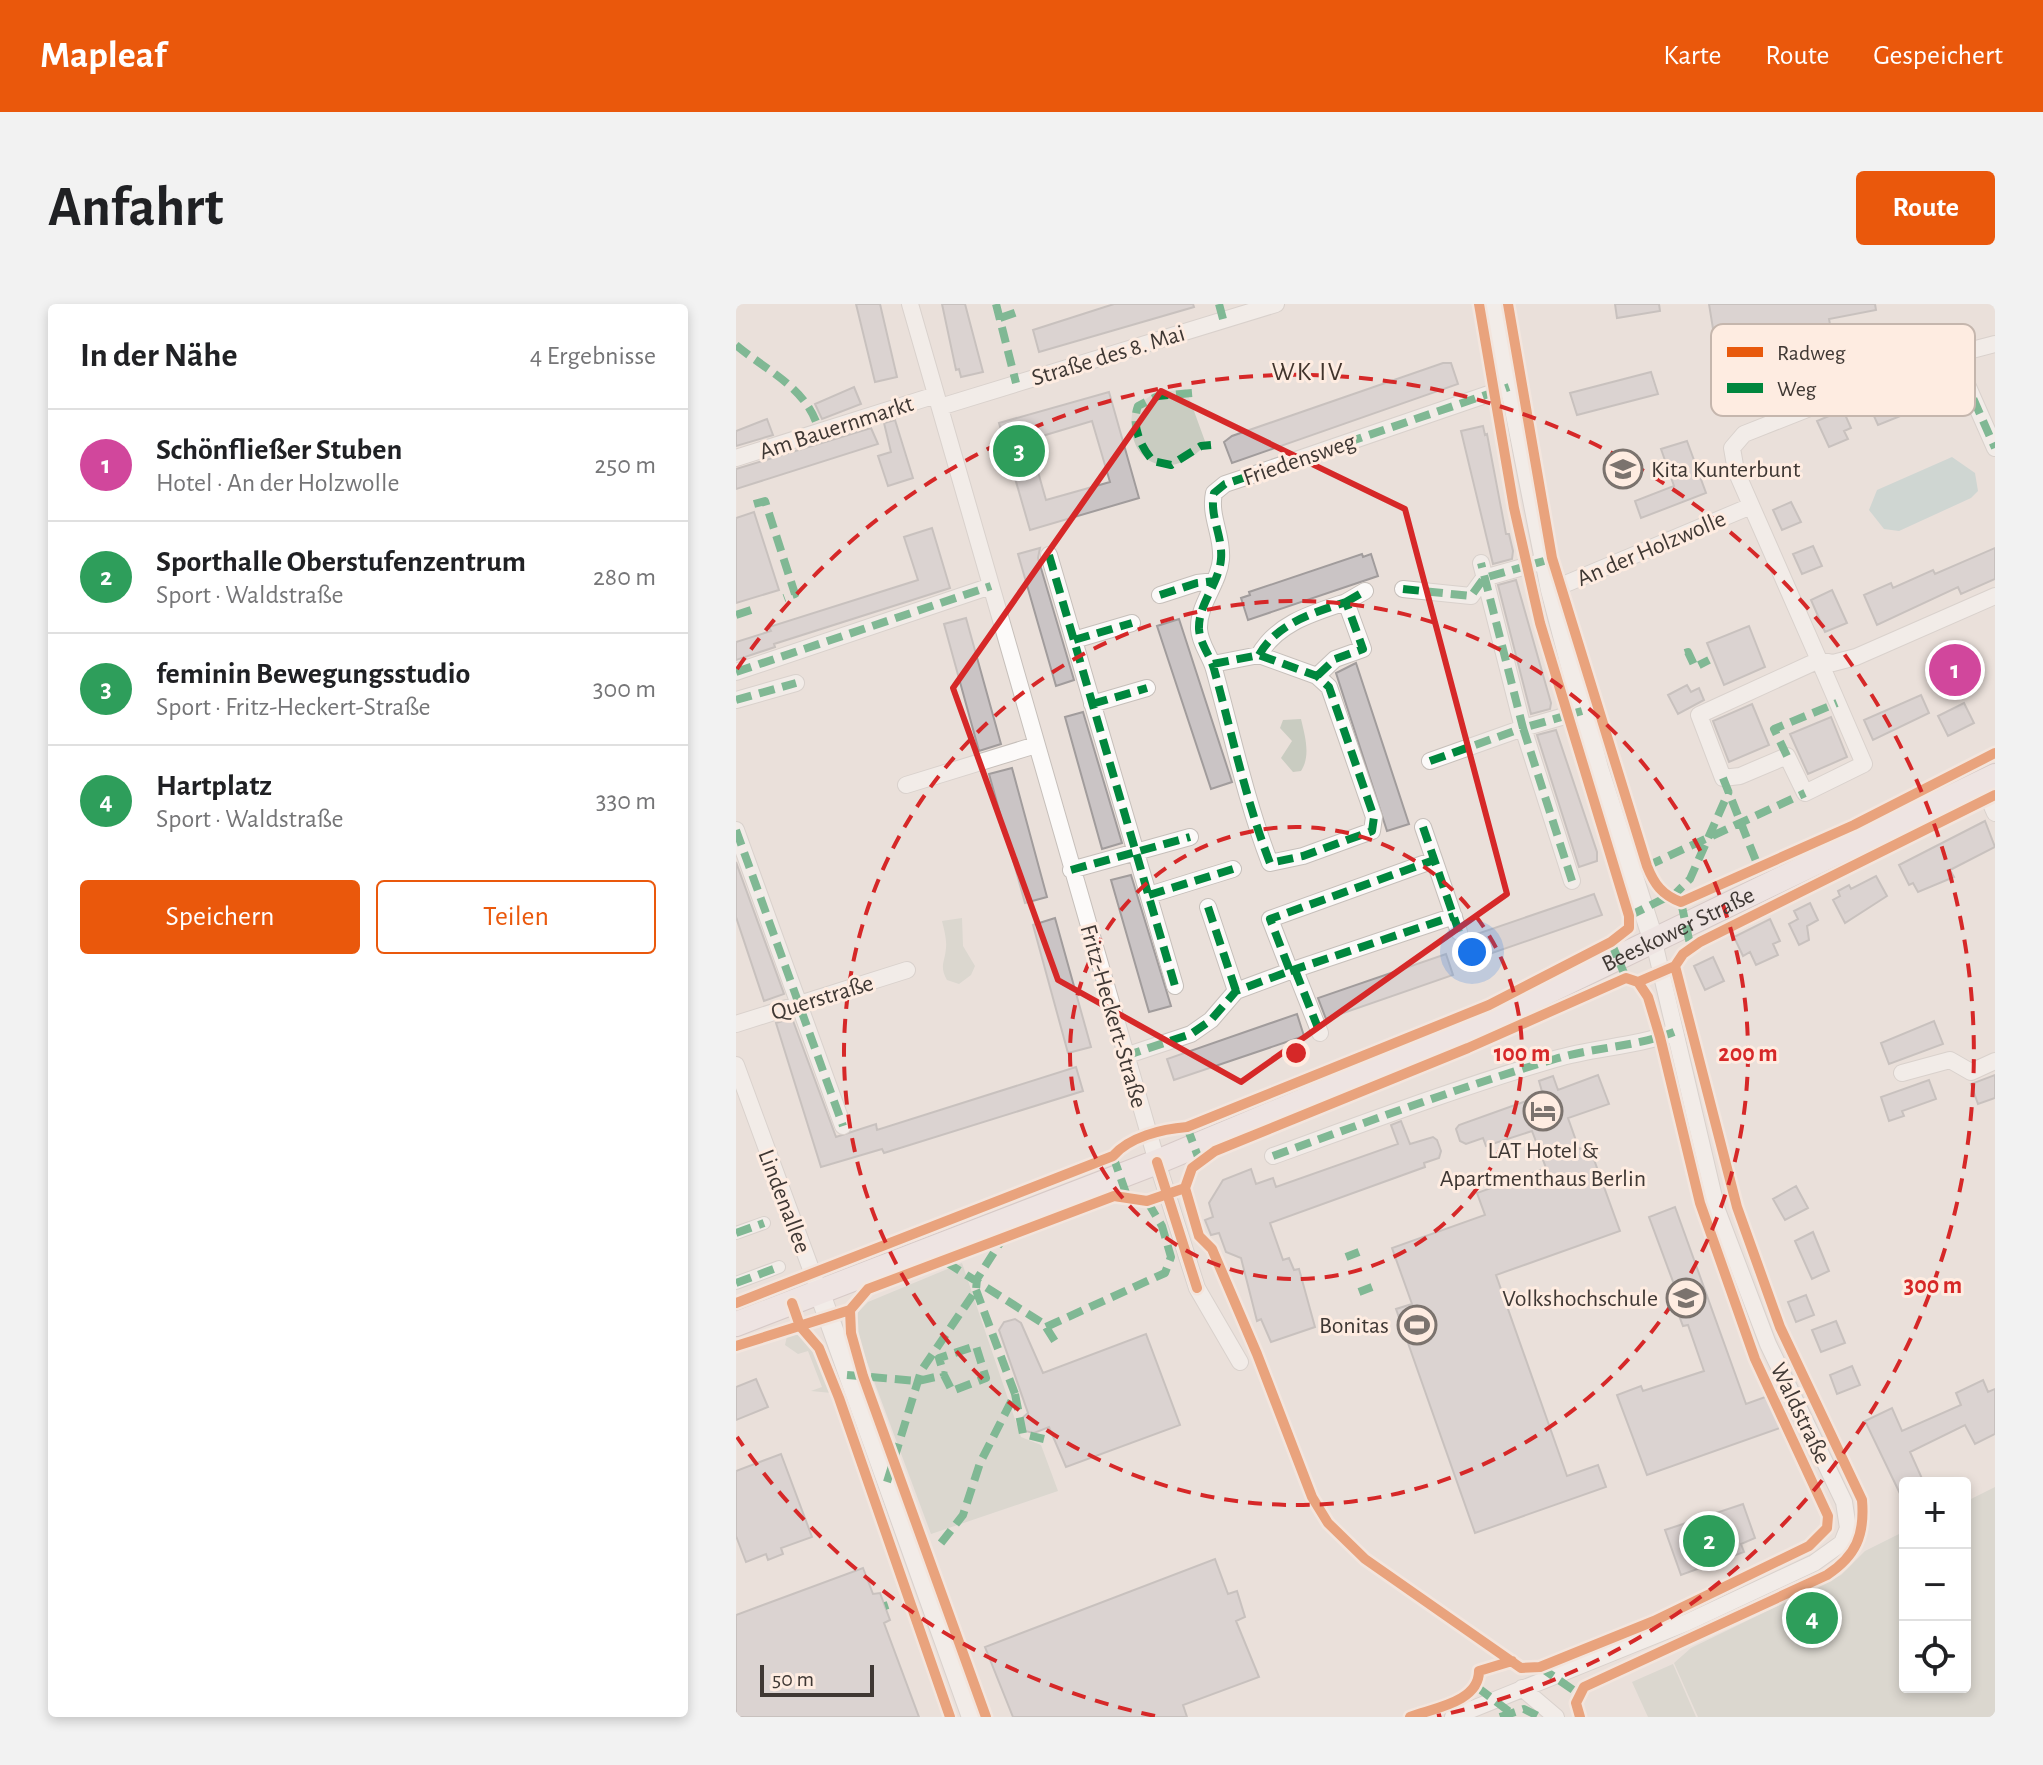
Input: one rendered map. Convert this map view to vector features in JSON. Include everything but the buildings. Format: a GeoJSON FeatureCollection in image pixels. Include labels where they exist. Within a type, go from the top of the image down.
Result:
{"type":"FeatureCollection","features":[{"type":"Feature","properties":{"kind":"main road","name":"Beeskower Straße"},"geometry":{"type":"LineString","coordinates":[[736,1324],[1157,1162],[1439,1044],[1989,780]]}},
{"type":"Feature","properties":{"kind":"street","name":"Fritz-Heckert-Straße"},"geometry":{"type":"LineString","coordinates":[[910,304],[1157,1162],[1197,1288],[1240,1362]]}},
{"type":"Feature","properties":{"kind":"street","name":"Straße des 8. Mai"},"geometry":{"type":"LineString","coordinates":[[938,401],[1221,312],[1276,304]]}},
{"type":"Feature","properties":{"kind":"street"},"geometry":{"type":"LineString","coordinates":[[1494,304],[1551,590],[1582,711],[1654,942]]}},
{"type":"Feature","properties":{"kind":"street","name":"An der Holzwolle"},"geometry":{"type":"LineString","coordinates":[[1975,349],[1995,344]]}},
{"type":"Feature","properties":{"kind":"street","name":"Friedensweg"},"geometry":{"type":"LineString","coordinates":[[1317,676],[1329,687],[1375,825],[1366,835],[1270,863],[1254,822],[1247,784],[1213,664],[1199,630],[1200,615],[1215,581],[1221,553],[1212,501],[1220,488],[1440,408],[1509,387]]}},
{"type":"Feature","properties":{"kind":"street","name":"Am Bauernmarkt"},"geometry":{"type":"LineString","coordinates":[[736,458],[938,401]]}},
{"type":"Feature","properties":{"kind":"street"},"geometry":{"type":"LineString","coordinates":[[1975,403],[1995,448]]}},
{"type":"Feature","properties":{"kind":"street","name":"An der Holzwolle"},"geometry":{"type":"LineString","coordinates":[[1790,416],[1744,434],[1732,448],[1736,471],[1819,660],[1864,764],[1805,793],[1787,756],[1740,776],[1723,778],[1699,715],[1819,660],[1833,663],[1856,657],[1995,596]]}},
{"type":"Feature","properties":{"kind":"street","name":"An der Holzwolle"},"geometry":{"type":"LineString","coordinates":[[1551,590],[1751,506]]}},
{"type":"Feature","properties":{"kind":"street"},"geometry":{"type":"LineString","coordinates":[[1049,555],[1175,986]]}},
{"type":"Feature","properties":{"kind":"street"},"geometry":{"type":"LineString","coordinates":[[1482,570],[1544,561]]}},
{"type":"Feature","properties":{"kind":"street"},"geometry":{"type":"LineString","coordinates":[[1403,589],[1471,596],[1482,570]]}},
{"type":"Feature","properties":{"kind":"street"},"geometry":{"type":"LineString","coordinates":[[1482,570],[1523,728],[1572,881]]}},
{"type":"Feature","properties":{"kind":"street"},"geometry":{"type":"LineString","coordinates":[[1160,595],[1197,583],[1215,581]]}},
{"type":"Feature","properties":{"kind":"street"},"geometry":{"type":"LineString","coordinates":[[736,672],[991,586]]}},
{"type":"Feature","properties":{"kind":"street"},"geometry":{"type":"LineString","coordinates":[[1259,655],[1268,638],[1289,624],[1346,602],[1365,591]]}},
{"type":"Feature","properties":{"kind":"street"},"geometry":{"type":"LineString","coordinates":[[1213,664],[1259,655],[1317,676],[1335,659],[1363,649],[1346,602]]}},
{"type":"Feature","properties":{"kind":"street"},"geometry":{"type":"LineString","coordinates":[[1074,640],[1132,623]]}},
{"type":"Feature","properties":{"kind":"street"},"geometry":{"type":"LineString","coordinates":[[736,700],[796,683]]}},
{"type":"Feature","properties":{"kind":"street"},"geometry":{"type":"LineString","coordinates":[[1092,704],[1147,688]]}},
{"type":"Feature","properties":{"kind":"street"},"geometry":{"type":"LineString","coordinates":[[1430,761],[1582,711]]}},
{"type":"Feature","properties":{"kind":"street"},"geometry":{"type":"LineString","coordinates":[[906,785],[1036,745]]}},
{"type":"Feature","properties":{"kind":"street"},"geometry":{"type":"LineString","coordinates":[[1989,780],[1995,813]]}},
{"type":"Feature","properties":{"kind":"street"},"geometry":{"type":"LineString","coordinates":[[1125,1056],[1191,1034],[1211,1020],[1236,991],[1293,970],[1457,924],[1423,827]]}},
{"type":"Feature","properties":{"kind":"street"},"geometry":{"type":"LineString","coordinates":[[736,830],[843,1126]]}},
{"type":"Feature","properties":{"kind":"street"},"geometry":{"type":"LineString","coordinates":[[1071,870],[1190,837]]}},
{"type":"Feature","properties":{"kind":"street"},"geometry":{"type":"LineString","coordinates":[[1320,1033],[1270,919],[1434,860]]}},
{"type":"Feature","properties":{"kind":"street"},"geometry":{"type":"LineString","coordinates":[[1149,895],[1233,869]]}},
{"type":"Feature","properties":{"kind":"street"},"geometry":{"type":"LineString","coordinates":[[1208,907],[1236,991]]}},
{"type":"Feature","properties":{"kind":"street","name":"Waldstraße"},"geometry":{"type":"LineString","coordinates":[[1453,1717],[1688,1622],[1814,1563],[1842,1543],[1848,1528],[1844,1502],[1768,1344],[1717,1210],[1654,942]]}},
{"type":"Feature","properties":{"kind":"street","name":"Querstraße"},"geometry":{"type":"LineString","coordinates":[[736,1024],[907,970]]}},
{"type":"Feature","properties":{"kind":"street"},"geometry":{"type":"LineString","coordinates":[[1273,1156],[1494,1077],[1578,1052],[1642,1044],[1674,1032]]}},
{"type":"Feature","properties":{"kind":"street"},"geometry":{"type":"LineString","coordinates":[[1902,1073],[1950,1060],[1971,1072],[1995,1061]]}},
{"type":"Feature","properties":{"kind":"street","name":"Lindenallee"},"geometry":{"type":"LineString","coordinates":[[736,1065],[819,1291]]}},
{"type":"Feature","properties":{"kind":"street","name":"Lindenallee"},"geometry":{"type":"LineString","coordinates":[[736,1233],[764,1223]]}},
{"type":"Feature","properties":{"kind":"street"},"geometry":{"type":"LineString","coordinates":[[736,1283],[779,1267]]}},
{"type":"Feature","properties":{"kind":"street"},"geometry":{"type":"LineString","coordinates":[[819,1291],[972,1717]]}},
{"type":"Feature","properties":{"kind":"street"},"geometry":{"type":"LineString","coordinates":[[1522,1688],[1556,1717]]}},
{"type":"Feature","properties":{"kind":"highlighted area"},"geometry":{"type":"Polygon","coordinates":[[[1161,391],[1405,509],[1507,894],[1241,1082],[1058,980],[953,688],[1161,391]]]}},
{"type":"Feature","properties":{"kind":"shaded area"},"geometry":{"type":"Polygon","coordinates":[[[1186,389],[1206,444],[1192,457],[1177,464],[1151,462],[1141,454],[1134,442],[1131,427],[1133,409],[1154,393],[1186,389]]]}},
{"type":"Feature","properties":{"kind":"shaded area"},"geometry":{"type":"Polygon","coordinates":[[[1301,719],[1306,759],[1301,771],[1293,772],[1281,758],[1292,741],[1280,728],[1283,720],[1301,719]]]}},
{"type":"Feature","properties":{"kind":"shaded area"},"geometry":{"type":"Polygon","coordinates":[[[962,918],[963,946],[975,966],[971,975],[959,984],[947,980],[943,971],[946,945],[942,921],[962,918]]]}},
{"type":"Feature","properties":{"kind":"shaded area"},"geometry":{"type":"Polygon","coordinates":[[[962,1263],[1021,1437],[1041,1445],[1058,1491],[931,1534],[855,1330],[858,1312],[868,1302],[962,1263]]]}},
{"type":"Feature","properties":{"kind":"shaded area"},"geometry":{"type":"Polygon","coordinates":[[[788,1332],[807,1340],[813,1347],[832,1393],[811,1391],[822,1387],[808,1351],[798,1354],[785,1345],[788,1332]]]}},
{"type":"Feature","properties":{"kind":"shaded area"},"geometry":{"type":"Polygon","coordinates":[[[1995,1487],[1995,1717],[1698,1717],[1674,1663],[1691,1648],[1841,1575],[1865,1551],[1899,1534],[1899,1693],[1971,1693],[1971,1499],[1995,1487]]]}},
{"type":"Feature","properties":{"kind":"shaded area"},"geometry":{"type":"Polygon","coordinates":[[[1673,1664],[1696,1717],[1648,1717],[1632,1682],[1673,1664]]]}},
{"type":"Feature","properties":{"kind":"water"},"geometry":{"type":"Polygon","coordinates":[[[1952,457],[1975,473],[1978,491],[1971,498],[1899,531],[1884,529],[1869,510],[1877,490],[1952,457]]]}},
{"type":"Feature","properties":{"kind":"marked path"},"geometry":{"type":"LineString","coordinates":[[996,304],[1016,383]]}},
{"type":"Feature","properties":{"kind":"marked path"},"geometry":{"type":"LineString","coordinates":[[1219,304],[1223,319]]}},
{"type":"Feature","properties":{"kind":"marked path"},"geometry":{"type":"LineString","coordinates":[[1000,318],[1017,312]]}},
{"type":"Feature","properties":{"kind":"marked path"},"geometry":{"type":"LineString","coordinates":[[736,345],[796,392],[814,416],[819,431]]}},
{"type":"Feature","properties":{"kind":"marked path"},"geometry":{"type":"LineString","coordinates":[[1213,664],[1259,655],[1317,676],[1329,687],[1374,817],[1372,831],[1303,856],[1270,863],[1246,792],[1214,669],[1199,629],[1202,611],[1217,577],[1221,559],[1213,510],[1214,493],[1225,484],[1509,387]]}},
{"type":"Feature","properties":{"kind":"marked path"},"geometry":{"type":"LineString","coordinates":[[1192,393],[1158,396],[1138,406],[1138,435],[1153,461],[1171,465],[1201,446],[1211,445]]}},
{"type":"Feature","properties":{"kind":"marked path"},"geometry":{"type":"LineString","coordinates":[[1975,403],[1995,448]]}},
{"type":"Feature","properties":{"kind":"marked path"},"geometry":{"type":"LineString","coordinates":[[754,504],[765,501],[795,594],[784,598]]}},
{"type":"Feature","properties":{"kind":"marked path"},"geometry":{"type":"LineString","coordinates":[[1049,555],[1175,986]]}},
{"type":"Feature","properties":{"kind":"marked path"},"geometry":{"type":"LineString","coordinates":[[1403,589],[1471,596],[1484,578],[1544,561]]}},
{"type":"Feature","properties":{"kind":"marked path"},"geometry":{"type":"LineString","coordinates":[[1430,761],[1523,728],[1481,563]]}},
{"type":"Feature","properties":{"kind":"marked path"},"geometry":{"type":"LineString","coordinates":[[1160,595],[1197,583],[1215,581]]}},
{"type":"Feature","properties":{"kind":"marked path"},"geometry":{"type":"LineString","coordinates":[[736,672],[991,586]]}},
{"type":"Feature","properties":{"kind":"marked path"},"geometry":{"type":"LineString","coordinates":[[1346,602],[1365,591]]}},
{"type":"Feature","properties":{"kind":"marked path"},"geometry":{"type":"LineString","coordinates":[[1259,655],[1286,627],[1346,602],[1363,649],[1335,659],[1317,676]]}},
{"type":"Feature","properties":{"kind":"marked path"},"geometry":{"type":"LineString","coordinates":[[736,615],[751,610]]}},
{"type":"Feature","properties":{"kind":"marked path"},"geometry":{"type":"LineString","coordinates":[[1074,640],[1132,623]]}},
{"type":"Feature","properties":{"kind":"marked path"},"geometry":{"type":"LineString","coordinates":[[1685,653],[1688,652],[1695,667],[1709,660]]}},
{"type":"Feature","properties":{"kind":"marked path"},"geometry":{"type":"LineString","coordinates":[[736,700],[796,683]]}},
{"type":"Feature","properties":{"kind":"marked path"},"geometry":{"type":"LineString","coordinates":[[1092,704],[1147,688]]}},
{"type":"Feature","properties":{"kind":"marked path"},"geometry":{"type":"LineString","coordinates":[[1787,756],[1774,729],[1837,703]]}},
{"type":"Feature","properties":{"kind":"marked path"},"geometry":{"type":"LineString","coordinates":[[1572,881],[1523,728],[1582,711]]}},
{"type":"Feature","properties":{"kind":"marked path"},"geometry":{"type":"LineString","coordinates":[[1723,778],[1758,866]]}},
{"type":"Feature","properties":{"kind":"marked path"},"geometry":{"type":"LineString","coordinates":[[1671,898],[1690,879],[1729,791]]}},
{"type":"Feature","properties":{"kind":"marked path"},"geometry":{"type":"LineString","coordinates":[[1647,866],[1805,793]]}},
{"type":"Feature","properties":{"kind":"marked path"},"geometry":{"type":"LineString","coordinates":[[1423,827],[1459,932]]}},
{"type":"Feature","properties":{"kind":"marked path"},"geometry":{"type":"LineString","coordinates":[[736,830],[843,1126]]}},
{"type":"Feature","properties":{"kind":"marked path"},"geometry":{"type":"LineString","coordinates":[[1071,870],[1190,837]]}},
{"type":"Feature","properties":{"kind":"marked path"},"geometry":{"type":"LineString","coordinates":[[1125,1056],[1191,1034],[1211,1020],[1236,991],[1290,971],[1270,919],[1434,860]]}},
{"type":"Feature","properties":{"kind":"marked path"},"geometry":{"type":"LineString","coordinates":[[1149,895],[1233,869]]}},
{"type":"Feature","properties":{"kind":"marked path"},"geometry":{"type":"LineString","coordinates":[[1629,916],[1667,897]]}},
{"type":"Feature","properties":{"kind":"marked path"},"geometry":{"type":"LineString","coordinates":[[1681,902],[1691,949]]}},
{"type":"Feature","properties":{"kind":"marked path"},"geometry":{"type":"LineString","coordinates":[[1208,907],[1236,991]]}},
{"type":"Feature","properties":{"kind":"marked path"},"geometry":{"type":"LineString","coordinates":[[1290,971],[1454,916]]}},
{"type":"Feature","properties":{"kind":"marked path"},"geometry":{"type":"LineString","coordinates":[[1611,942],[1626,978]]}},
{"type":"Feature","properties":{"kind":"marked path"},"geometry":{"type":"LineString","coordinates":[[1295,970],[1320,1033]]}},
{"type":"Feature","properties":{"kind":"marked path"},"geometry":{"type":"LineString","coordinates":[[1273,1156],[1519,1070],[1570,1055],[1645,1041],[1674,1032]]}},
{"type":"Feature","properties":{"kind":"marked path"},"geometry":{"type":"LineString","coordinates":[[1187,1127],[1200,1162]]}},
{"type":"Feature","properties":{"kind":"marked path"},"geometry":{"type":"LineString","coordinates":[[1113,1156],[1127,1196]]}},
{"type":"Feature","properties":{"kind":"marked path"},"geometry":{"type":"LineString","coordinates":[[1046,1327],[1165,1273],[1171,1257],[1162,1226],[1147,1201]]}},
{"type":"Feature","properties":{"kind":"marked path"},"geometry":{"type":"LineString","coordinates":[[736,1233],[764,1223]]}},
{"type":"Feature","properties":{"kind":"marked path"},"geometry":{"type":"LineString","coordinates":[[887,1482],[921,1371],[976,1290],[977,1279],[1002,1240]]}},
{"type":"Feature","properties":{"kind":"marked path"},"geometry":{"type":"LineString","coordinates":[[1346,1257],[1359,1252]]}},
{"type":"Feature","properties":{"kind":"marked path"},"geometry":{"type":"LineString","coordinates":[[946,1262],[1044,1324],[1056,1343]]}},
{"type":"Feature","properties":{"kind":"marked path"},"geometry":{"type":"LineString","coordinates":[[736,1283],[779,1267]]}},
{"type":"Feature","properties":{"kind":"marked path"},"geometry":{"type":"LineString","coordinates":[[1359,1292],[1372,1287]]}},
{"type":"Feature","properties":{"kind":"marked path"},"geometry":{"type":"LineString","coordinates":[[941,1543],[963,1515],[980,1463],[1015,1394],[976,1290]]}},
{"type":"Feature","properties":{"kind":"marked path"},"geometry":{"type":"LineString","coordinates":[[847,1375],[918,1381],[944,1375],[952,1391],[986,1378],[976,1346],[939,1358],[944,1375]]}},
{"type":"Feature","properties":{"kind":"marked path"},"geometry":{"type":"LineString","coordinates":[[1015,1394],[1023,1434],[1044,1439]]}},
{"type":"Feature","properties":{"kind":"marked path"},"geometry":{"type":"LineString","coordinates":[[1540,1667],[1579,1694]]}},
{"type":"Feature","properties":{"kind":"marked path"},"geometry":{"type":"LineString","coordinates":[[1477,1687],[1511,1713]]}},
{"type":"Feature","properties":{"kind":"marked path"},"geometry":{"type":"LineString","coordinates":[[1500,1717],[1524,1709],[1540,1717]]}},
{"type":"Feature","properties":{"kind":"cycle path"},"geometry":{"type":"LineString","coordinates":[[736,1303],[1113,1156],[1147,1135],[1187,1127],[1489,1005],[1611,942],[1629,928],[1629,916],[1540,623],[1514,508],[1479,304]]}},
{"type":"Feature","properties":{"kind":"cycle path"},"geometry":{"type":"LineString","coordinates":[[1508,304],[1552,558],[1647,866],[1664,892],[1681,902],[1854,825],[1995,753]]}},
{"type":"Feature","properties":{"kind":"cycle path"},"geometry":{"type":"LineString","coordinates":[[736,1346],[850,1310],[868,1289],[1114,1196],[1147,1201],[1185,1188],[1192,1168],[1215,1151],[1468,1048],[1626,978],[1638,982],[1675,966],[1683,954],[1700,942],[1995,795]]}},
{"type":"Feature","properties":{"kind":"cycle path"},"geometry":{"type":"LineString","coordinates":[[1580,1717],[1576,1703],[1584,1687],[1827,1575],[1852,1552],[1862,1524],[1862,1500],[1780,1327],[1737,1207],[1675,966]]}},
{"type":"Feature","properties":{"kind":"cycle path"},"geometry":{"type":"LineString","coordinates":[[1185,1188],[1199,1236],[1212,1249],[1257,1354],[1312,1497],[1328,1523],[1365,1559],[1521,1668],[1540,1667],[1654,1621],[1809,1546],[1827,1528],[1828,1516],[1755,1359],[1700,1203],[1660,1037],[1648,997],[1638,982]]}},
{"type":"Feature","properties":{"kind":"cycle path"},"geometry":{"type":"LineString","coordinates":[[1157,1162],[1197,1288]]}},
{"type":"Feature","properties":{"kind":"cycle path"},"geometry":{"type":"LineString","coordinates":[[792,1303],[800,1326],[819,1348],[839,1398],[950,1717]]}},
{"type":"Feature","properties":{"kind":"cycle path"},"geometry":{"type":"LineString","coordinates":[[850,1310],[851,1333],[863,1376],[986,1717]]}},
{"type":"Feature","properties":{"kind":"cycle path"},"geometry":{"type":"LineString","coordinates":[[1410,1717],[1454,1702],[1472,1690],[1479,1671],[1512,1661]]}},
{"type":"Feature","properties":{"kind":"place","name":"feminin Bewegungsstudio"},"geometry":{"type":"Point","coordinates":[1019,451]}},
{"type":"Feature","properties":{"kind":"place","name":"Kita Kunterbunt"},"geometry":{"type":"Point","coordinates":[1623,469]}},
{"type":"Feature","properties":{"kind":"place","name":"Schönfließer Stuben"},"geometry":{"type":"Point","coordinates":[1955,670]}},
{"type":"Feature","properties":{"kind":"place","name":"LAT Hotel & Apartmenthaus Berlin"},"geometry":{"type":"Point","coordinates":[1543,1111]}},
{"type":"Feature","properties":{"kind":"place","name":"Volkshochschule"},"geometry":{"type":"Point","coordinates":[1686,1298]}},
{"type":"Feature","properties":{"kind":"place","name":"Bonitas"},"geometry":{"type":"Point","coordinates":[1417,1325]}},
{"type":"Feature","properties":{"kind":"place","name":"Sporthalle Oberstufenzentrum"},"geometry":{"type":"Point","coordinates":[1709,1541]}},
{"type":"Feature","properties":{"kind":"place","name":"Hartplatz"},"geometry":{"type":"Point","coordinates":[1812,1618]}},
{"type":"Feature","properties":{"kind":"district","name":"WK IV"},"geometry":{"type":"Point","coordinates":[1308,371]}}]}
